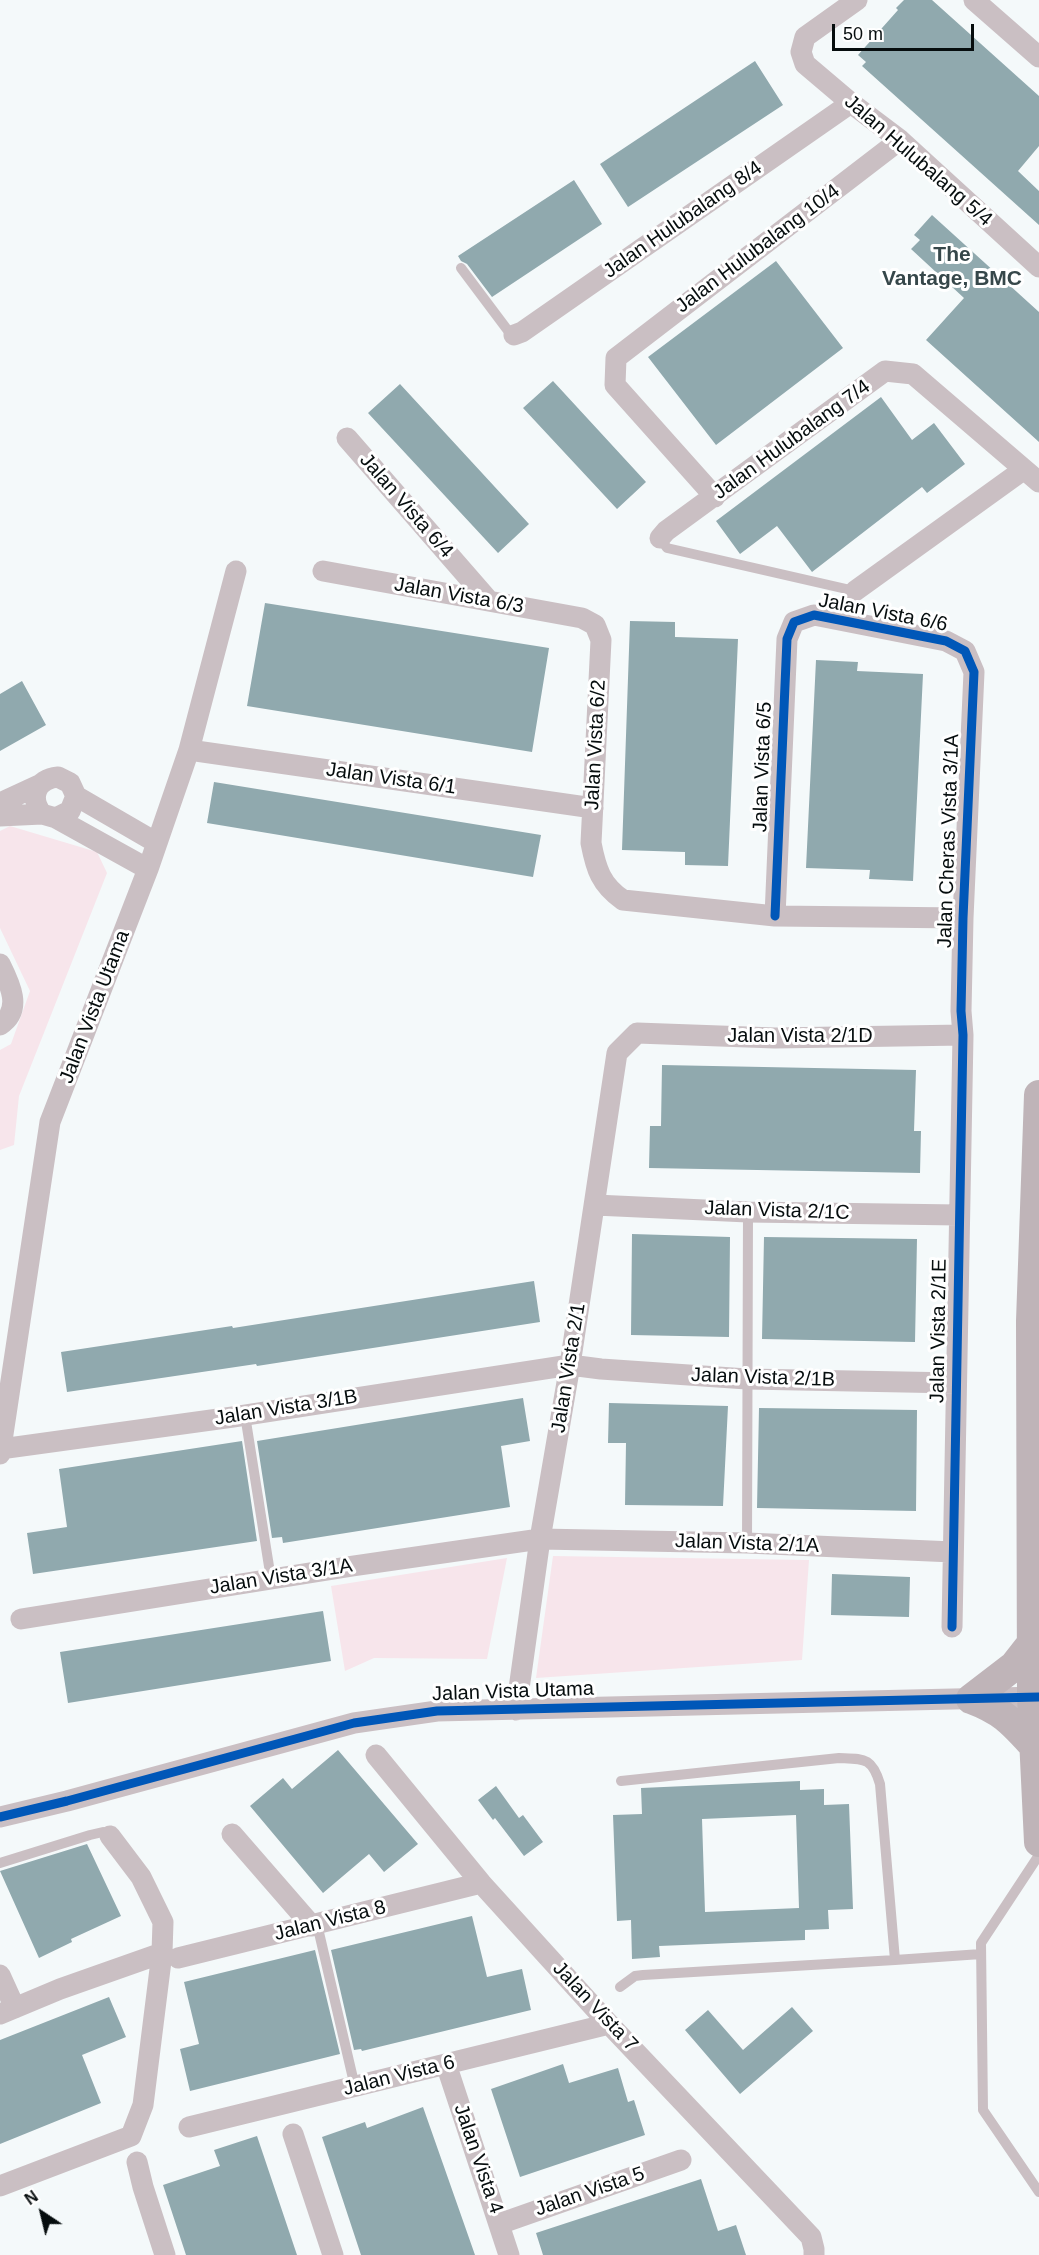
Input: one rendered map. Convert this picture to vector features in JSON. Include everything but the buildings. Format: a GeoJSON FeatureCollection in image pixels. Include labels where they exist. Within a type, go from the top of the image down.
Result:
{"type":"FeatureCollection","features":[{"type":"Feature","properties":{"kind":"main road"},"geometry":{"type":"LineString","coordinates":[[1039,1095],[1031,1321],[1032,1643],[1036,1697],[1034,1746],[1039,1842]]}},
{"type":"Feature","properties":{"kind":"main road"},"geometry":{"type":"LineString","coordinates":[[971,1699],[1014,1666],[1032,1643]]}},
{"type":"Feature","properties":{"kind":"main road"},"geometry":{"type":"LineString","coordinates":[[971,1699],[1006,1715],[1034,1746]]}},
{"type":"Feature","properties":{"kind":"street","name":"Jalan Hulubalang 5/4"},"geometry":{"type":"LineString","coordinates":[[857,0],[805,37],[801,52],[805,64],[900,140],[1039,267]]}},
{"type":"Feature","properties":{"kind":"street"},"geometry":{"type":"LineString","coordinates":[[974,0],[1039,57]]}},
{"type":"Feature","properties":{"kind":"street","name":"Jalan Hulubalang 8/4"},"geometry":{"type":"LineString","coordinates":[[514,335],[522,332],[851,103]]}},
{"type":"Feature","properties":{"kind":"street","name":"Jalan Hulubalang 10/4"},"geometry":{"type":"LineString","coordinates":[[715,497],[615,385],[616,357],[900,140]]}},
{"type":"Feature","properties":{"kind":"street","name":"Jalan Hulubalang 7/4"},"geometry":{"type":"LineString","coordinates":[[660,538],[666,531],[885,371],[913,374],[1031,476]]}},
{"type":"Feature","properties":{"kind":"street","name":"Jalan Vista 6/4"},"geometry":{"type":"LineString","coordinates":[[346,438],[489,602]]}},
{"type":"Feature","properties":{"kind":"street"},"geometry":{"type":"LineString","coordinates":[[855,591],[1031,476]]}},
{"type":"Feature","properties":{"kind":"street","name":"Jalan Vista Utama"},"geometry":{"type":"LineString","coordinates":[[0,1454],[50,1122],[148,869],[189,750],[236,571]]}},
{"type":"Feature","properties":{"kind":"street","name":"Jalan Vista 6/3"},"geometry":{"type":"LineString","coordinates":[[323,571],[582,618],[595,624]]}},
{"type":"Feature","properties":{"kind":"street","name":"Jalan Vista 6/6"},"geometry":{"type":"LineString","coordinates":[[794,622],[814,615],[946,641],[965,651]]}},
{"type":"Feature","properties":{"kind":"street","name":"Jalan Vista 6/5"},"geometry":{"type":"LineString","coordinates":[[776,916],[787,639],[794,622]]}},
{"type":"Feature","properties":{"kind":"street","name":"Jalan Vista 6/2"},"geometry":{"type":"LineString","coordinates":[[595,624],[601,640],[591,843],[596,866],[608,890],[623,900],[776,916]]}},
{"type":"Feature","properties":{"kind":"street","name":"Jalan Cheras Vista 3/1A"},"geometry":{"type":"LineString","coordinates":[[963,1035],[961,1011],[963,918],[974,672],[965,651]]}},
{"type":"Feature","properties":{"kind":"street","name":"Jalan Vista 6/1"},"geometry":{"type":"LineString","coordinates":[[189,750],[593,808]]}},
{"type":"Feature","properties":{"kind":"street"},"geometry":{"type":"LineString","coordinates":[[0,803],[39,785],[44,780],[57,777],[70,783],[76,796],[157,843]]}},
{"type":"Feature","properties":{"kind":"street"},"geometry":{"type":"LineString","coordinates":[[39,785],[35,800],[49,816],[148,869]]}},
{"type":"Feature","properties":{"kind":"street"},"geometry":{"type":"LineString","coordinates":[[0,816],[64,816],[70,811],[76,796]]}},
{"type":"Feature","properties":{"kind":"street"},"geometry":{"type":"LineString","coordinates":[[776,916],[963,918]]}},
{"type":"Feature","properties":{"kind":"street"},"geometry":{"type":"LineString","coordinates":[[0,964],[10,982],[14,1005],[8,1020],[0,1025]]}},
{"type":"Feature","properties":{"kind":"street","name":"Jalan Vista 2/1D"},"geometry":{"type":"LineString","coordinates":[[637,1033],[775,1038],[963,1035]]}},
{"type":"Feature","properties":{"kind":"street","name":"Jalan Vista 2/1"},"geometry":{"type":"LineString","coordinates":[[516,1710],[540,1539],[570,1365],[617,1053],[637,1033]]}},
{"type":"Feature","properties":{"kind":"street","name":"Jalan Vista 2/1E"},"geometry":{"type":"LineString","coordinates":[[952,1627],[963,1035]]}},
{"type":"Feature","properties":{"kind":"street","name":"Jalan Vista 2/1C"},"geometry":{"type":"LineString","coordinates":[[595,1205],[748,1212],[959,1215]]}},
{"type":"Feature","properties":{"kind":"street","name":"Jalan Vista 3/1B"},"geometry":{"type":"LineString","coordinates":[[0,1449],[245,1415],[570,1365]]}},
{"type":"Feature","properties":{"kind":"street","name":"Jalan Vista 2/1B"},"geometry":{"type":"LineString","coordinates":[[570,1365],[747,1379],[956,1383]]}},
{"type":"Feature","properties":{"kind":"street","name":"Jalan Vista 2/1A"},"geometry":{"type":"LineString","coordinates":[[540,1539],[747,1543],[953,1552]]}},
{"type":"Feature","properties":{"kind":"street","name":"Jalan Vista 3/1A"},"geometry":{"type":"LineString","coordinates":[[21,1618],[540,1539]]}},
{"type":"Feature","properties":{"kind":"street","name":"Jalan Vista Utama"},"geometry":{"type":"LineString","coordinates":[[0,1817],[354,1723],[437,1711],[1036,1697]]}},
{"type":"Feature","properties":{"kind":"street","name":"Jalan Vista 7"},"geometry":{"type":"LineString","coordinates":[[376,1755],[481,1883],[609,2024],[811,2237],[814,2255]]}},
{"type":"Feature","properties":{"kind":"street"},"geometry":{"type":"LineString","coordinates":[[232,1834],[314,1925]]}},
{"type":"Feature","properties":{"kind":"street"},"geometry":{"type":"LineString","coordinates":[[0,2186],[131,2136],[143,2105],[170,1955],[163,1922],[141,1877],[110,1836]]}},
{"type":"Feature","properties":{"kind":"street","name":"Jalan Vista 8"},"geometry":{"type":"LineString","coordinates":[[8,2011],[170,1955],[314,1925],[481,1883]]}},
{"type":"Feature","properties":{"kind":"street"},"geometry":{"type":"LineString","coordinates":[[0,1976],[8,2011]]}},
{"type":"Feature","properties":{"kind":"street","name":"Jalan Vista 6"},"geometry":{"type":"LineString","coordinates":[[189,2127],[609,2024]]}},
{"type":"Feature","properties":{"kind":"street","name":"Jalan Vista 4"},"geometry":{"type":"LineString","coordinates":[[446,2064],[509,2255]]}},
{"type":"Feature","properties":{"kind":"street"},"geometry":{"type":"LineString","coordinates":[[293,2134],[333,2255]]}},
{"type":"Feature","properties":{"kind":"street","name":"Jalan Vista 5"},"geometry":{"type":"LineString","coordinates":[[499,2224],[681,2160]]}},
{"type":"Feature","properties":{"kind":"street"},"geometry":{"type":"LineString","coordinates":[[137,2162],[165,2255]]}},
{"type":"Feature","properties":{"kind":"lane"},"geometry":{"type":"LineString","coordinates":[[461,268],[508,332],[514,335]]}},
{"type":"Feature","properties":{"kind":"lane"},"geometry":{"type":"LineString","coordinates":[[660,538],[667,548],[855,591]]}},
{"type":"Feature","properties":{"kind":"lane"},"geometry":{"type":"LineString","coordinates":[[747,1543],[748,1212]]}},
{"type":"Feature","properties":{"kind":"lane"},"geometry":{"type":"LineString","coordinates":[[245,1415],[271,1579]]}},
{"type":"Feature","properties":{"kind":"lane"},"geometry":{"type":"LineString","coordinates":[[621,1781],[839,1758],[862,1759],[875,1768],[880,1784],[895,1960]]}},
{"type":"Feature","properties":{"kind":"lane"},"geometry":{"type":"LineString","coordinates":[[0,1863],[90,1835],[103,1832],[110,1836]]}},
{"type":"Feature","properties":{"kind":"lane"},"geometry":{"type":"LineString","coordinates":[[1039,1855],[981,1943],[983,2110],[1039,2192]]}},
{"type":"Feature","properties":{"kind":"lane"},"geometry":{"type":"LineString","coordinates":[[314,1925],[355,2087]]}},
{"type":"Feature","properties":{"kind":"lane"},"geometry":{"type":"LineString","coordinates":[[620,1987],[635,1976],[643,1975],[981,1954]]}},
{"type":"Feature","properties":{"kind":"shaded area"},"geometry":{"type":"Polygon","coordinates":[[[10,826],[97,852],[107,873],[19,1096],[14,1145],[0,1150],[0,1050],[11,1044],[30,991],[0,928],[0,831],[10,826]]]}},
{"type":"Feature","properties":{"kind":"shaded area"},"geometry":{"type":"Polygon","coordinates":[[[553,1556],[809,1560],[802,1660],[536,1678],[553,1556]]]}},
{"type":"Feature","properties":{"kind":"shaded area"},"geometry":{"type":"Polygon","coordinates":[[[507,1558],[487,1659],[374,1658],[345,1671],[331,1586],[507,1558]]]}},
{"type":"Feature","properties":{"kind":"cycle path"},"geometry":{"type":"LineString","coordinates":[[775,916],[787,639],[794,622],[814,615],[946,641],[965,651],[974,672],[963,918],[961,1011],[963,1035],[952,1627]]}},
{"type":"Feature","properties":{"kind":"cycle path"},"geometry":{"type":"LineString","coordinates":[[0,1817],[354,1723],[437,1711],[1039,1697]]}},
{"type":"Feature","properties":{"kind":"district","name":"The Vantage, BMC"},"geometry":{"type":"Point","coordinates":[952,267]}}]}
